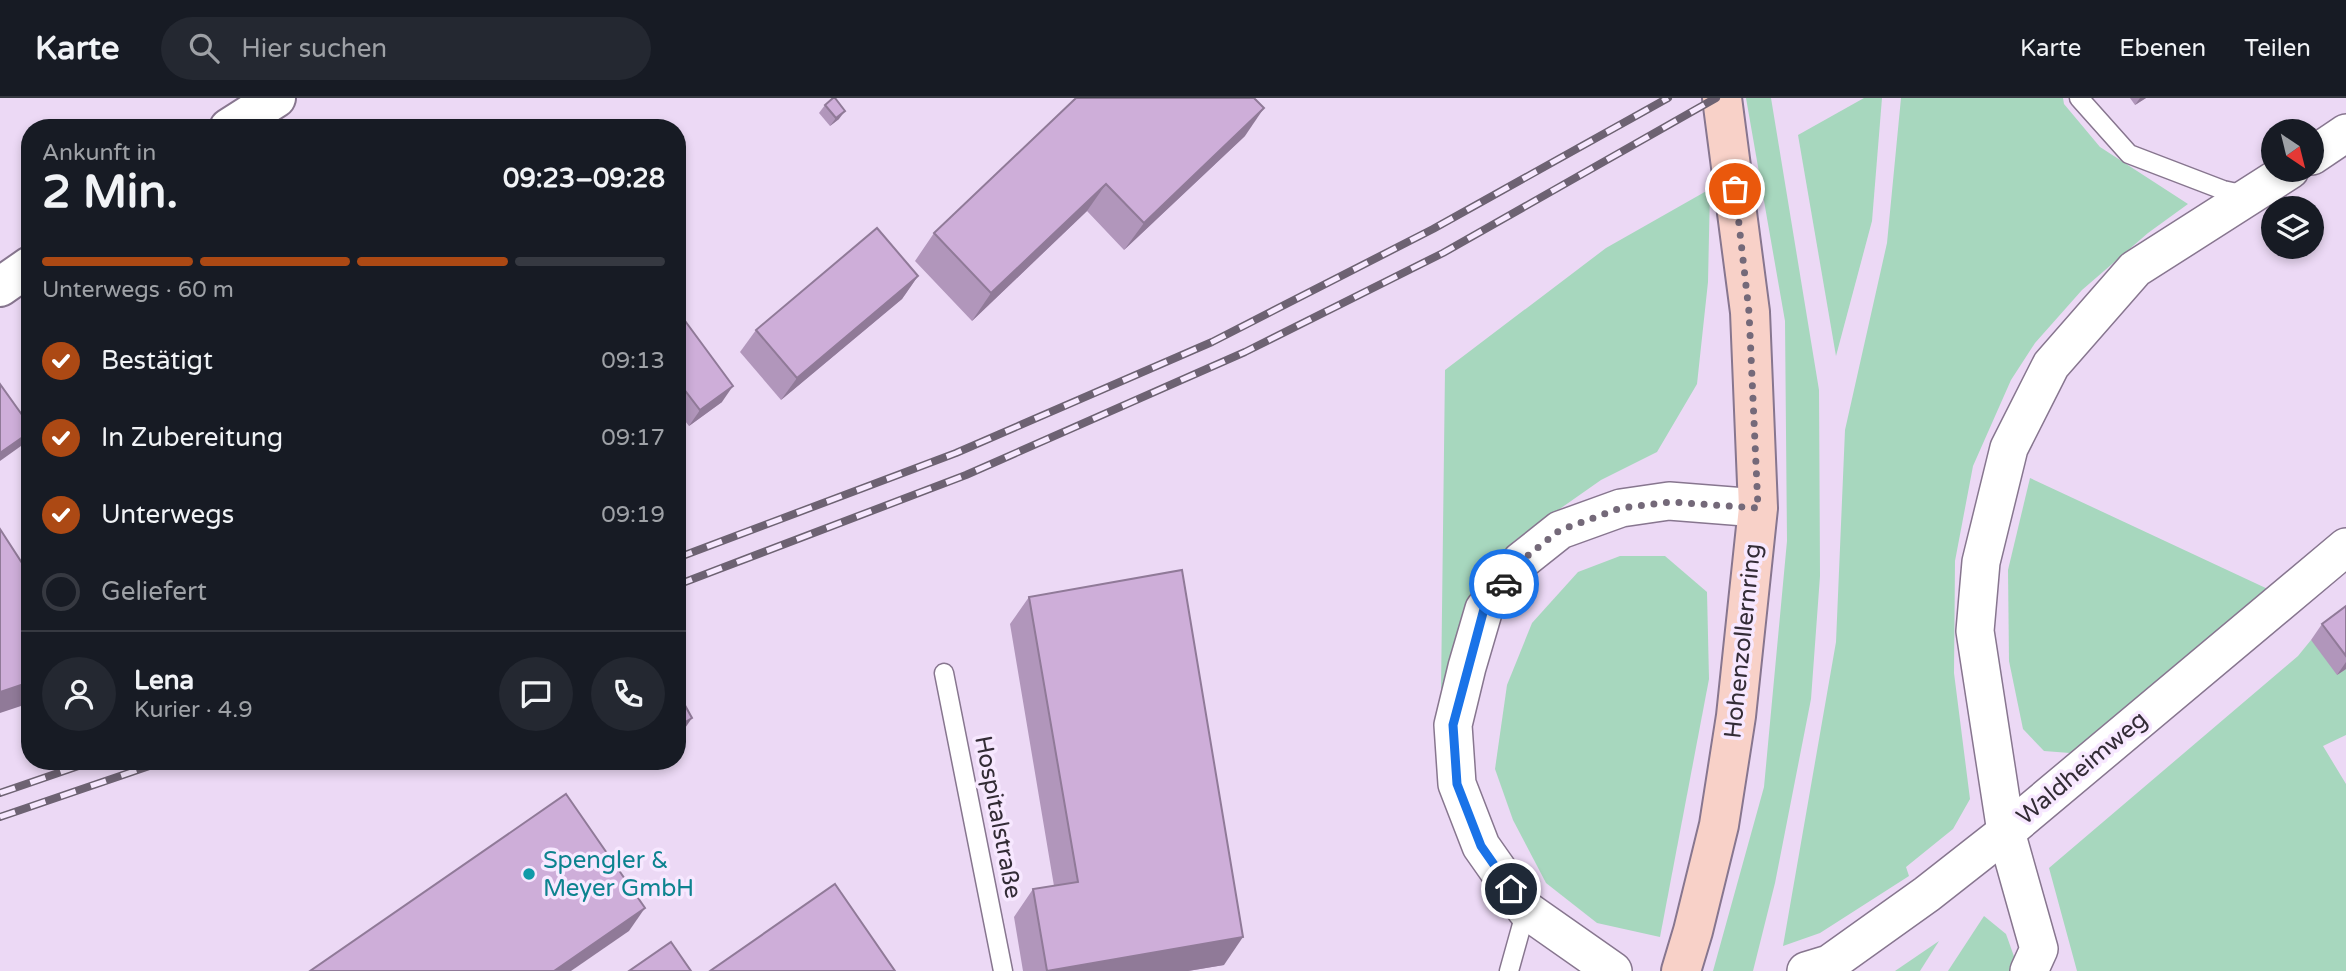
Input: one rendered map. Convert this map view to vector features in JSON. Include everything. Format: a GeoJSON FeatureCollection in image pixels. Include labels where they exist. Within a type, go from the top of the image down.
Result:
{"type":"FeatureCollection","features":[{"type":"Feature","properties":{"kind":"main road","name":"Hohenzollernring"},"geometry":{"type":"LineString","coordinates":[[1681,971],[1719,825],[1736,716],[1758,508],[1749,312],[1722,98]]}},
{"type":"Feature","properties":{"kind":"street"},"geometry":{"type":"LineString","coordinates":[[243,119],[276,98]]}},
{"type":"Feature","properties":{"kind":"street"},"geometry":{"type":"LineString","coordinates":[[2324,148],[2346,134]]}},
{"type":"Feature","properties":{"kind":"street"},"geometry":{"type":"LineString","coordinates":[[2029,971],[2039,949],[2006,832],[1975,631],[1981,562],[2009,448],[2051,365],[2135,269],[2271,182]]}},
{"type":"Feature","properties":{"kind":"street"},"geometry":{"type":"LineString","coordinates":[[0,287],[21,272]]}},
{"type":"Feature","properties":{"kind":"street"},"geometry":{"type":"LineString","coordinates":[[1612,971],[1525,910],[1481,846],[1457,784],[1453,725],[1484,609],[1521,561],[1560,530],[1621,508],[1670,502],[1758,508]]}},
{"type":"Feature","properties":{"kind":"street","name":"Waldheimweg"},"geometry":{"type":"LineString","coordinates":[[1817,967],[1927,894],[2006,832],[2346,547]]}},
{"type":"Feature","properties":{"kind":"lane"},"geometry":{"type":"LineString","coordinates":[[2080,98],[2129,154],[2223,190],[2250,195]]}},
{"type":"Feature","properties":{"kind":"lane","name":"Hospitalstraße"},"geometry":{"type":"LineString","coordinates":[[944,673],[1003,971]]}},
{"type":"Feature","properties":{"kind":"lane"},"geometry":{"type":"LineString","coordinates":[[1510,971],[1525,910]]}},
{"type":"Feature","properties":{"kind":"green space"},"geometry":{"type":"Polygon","coordinates":[[[1746,98],[1771,98],[1819,390],[1820,576],[1811,699],[1775,883],[1753,971],[1713,971],[1764,787],[1787,541],[1785,321],[1746,98]]]}},
{"type":"Feature","properties":{"kind":"green space"},"geometry":{"type":"Polygon","coordinates":[[[1864,98],[1882,98],[1872,221],[1836,356],[1798,135],[1864,98]]]}},
{"type":"Feature","properties":{"kind":"green space"},"geometry":{"type":"Polygon","coordinates":[[[1901,98],[2063,98],[2064,104],[2100,147],[2188,204],[2148,233],[2082,290],[2035,343],[2011,380],[1973,466],[1955,561],[1954,673],[1970,799],[1953,829],[1906,867],[1909,876],[1820,933],[1783,946],[1836,642],[1845,430],[1887,243],[1901,98]]]}},
{"type":"Feature","properties":{"kind":"green space"},"geometry":{"type":"Polygon","coordinates":[[[1710,189],[1708,282],[1697,384],[1657,452],[1601,480],[1514,541],[1467,608],[1441,691],[1445,370],[1606,248],[1710,189]]]}},
{"type":"Feature","properties":{"kind":"green space"},"geometry":{"type":"Polygon","coordinates":[[[2030,478],[2270,590],[2092,741],[2070,753],[2044,751],[2023,729],[2009,661],[2008,570],[2030,478]]]}},
{"type":"Feature","properties":{"kind":"green space"},"geometry":{"type":"Polygon","coordinates":[[[1620,556],[1665,556],[1707,592],[1709,679],[1660,937],[1597,923],[1546,883],[1513,820],[1495,769],[1507,685],[1532,623],[1578,572],[1620,556]]]}},
{"type":"Feature","properties":{"kind":"green space"},"geometry":{"type":"Polygon","coordinates":[[[2311,640],[2346,669],[2346,735],[2323,746],[2346,784],[2346,971],[2077,971],[2049,868],[2298,656],[2311,640]]]}},
{"type":"Feature","properties":{"kind":"green space"},"geometry":{"type":"Polygon","coordinates":[[[1984,916],[2006,934],[2016,962],[2012,971],[1948,971],[1984,916]]]}},
{"type":"Feature","properties":{"kind":"green space"},"geometry":{"type":"Polygon","coordinates":[[[1939,941],[1920,971],[1895,971],[1939,941]]]}},
{"type":"Feature","properties":{"kind":"building"},"geometry":{"type":"Polygon","coordinates":[[[833,98],[845,111],[836,118],[825,105],[833,98]]]}},
{"type":"Feature","properties":{"kind":"building"},"geometry":{"type":"Polygon","coordinates":[[[1076,98],[1254,98],[1264,108],[1144,223],[1106,184],[991,293],[934,233],[1076,98]]]}},
{"type":"Feature","properties":{"kind":"building"},"geometry":{"type":"Polygon","coordinates":[[[877,228],[918,276],[797,378],[756,330],[877,228]]]}},
{"type":"Feature","properties":{"kind":"building"},"geometry":{"type":"Polygon","coordinates":[[[686,322],[733,386],[700,410],[686,392],[686,322]]]}},
{"type":"Feature","properties":{"kind":"building"},"geometry":{"type":"Polygon","coordinates":[[[0,384],[21,413],[21,438],[0,453],[0,384]]]}},
{"type":"Feature","properties":{"kind":"building"},"geometry":{"type":"Polygon","coordinates":[[[0,529],[21,561],[21,685],[0,692],[0,529]]]}},
{"type":"Feature","properties":{"kind":"building"},"geometry":{"type":"Polygon","coordinates":[[[1182,570],[1243,937],[1047,971],[1033,889],[1078,882],[1029,597],[1182,570]]]}},
{"type":"Feature","properties":{"kind":"building"},"geometry":{"type":"Polygon","coordinates":[[[2346,606],[2346,656],[2322,624],[2346,606]]]}},
{"type":"Feature","properties":{"kind":"building"},"geometry":{"type":"Polygon","coordinates":[[[686,707],[692,718],[686,722],[686,707]]]}},
{"type":"Feature","properties":{"kind":"building","name":"Spengler & Meyer GmbH"},"geometry":{"type":"Polygon","coordinates":[[[566,794],[645,908],[554,971],[310,971],[566,794]]]}},
{"type":"Feature","properties":{"kind":"building"},"geometry":{"type":"Polygon","coordinates":[[[835,884],[895,971],[710,971],[835,884]]]}},
{"type":"Feature","properties":{"kind":"building"},"geometry":{"type":"Polygon","coordinates":[[[671,942],[691,971],[629,971],[671,942]]]}},
{"type":"Feature","properties":{"kind":"railway"},"geometry":{"type":"LineString","coordinates":[[686,555],[956,453],[1212,342],[1433,229],[1668,98]]}},
{"type":"Feature","properties":{"kind":"railway"},"geometry":{"type":"LineString","coordinates":[[686,582],[966,475],[1245,352],[1443,253],[1716,98]]}},
{"type":"Feature","properties":{"kind":"railway"},"geometry":{"type":"LineString","coordinates":[[0,793],[67,770]]}},
{"type":"Feature","properties":{"kind":"railway"},"geometry":{"type":"LineString","coordinates":[[0,817],[138,770]]}},
{"type":"Feature","properties":{"kind":"way so far"},"geometry":{"type":"LineString","coordinates":[[1504,584],[1521,561],[1560,530],[1621,508],[1670,502],[1758,508],[1749,312],[1735,189]]}},
{"type":"Feature","properties":{"kind":"place","name":"Spengler & Meyer GmbH"},"geometry":{"type":"Point","coordinates":[529,874]}},
{"type":"Feature","properties":{"kind":"route"},"geometry":{"type":"LineString","coordinates":[[1504,584],[1484,609],[1453,725],[1457,784],[1481,846],[1511,889]]}}]}
